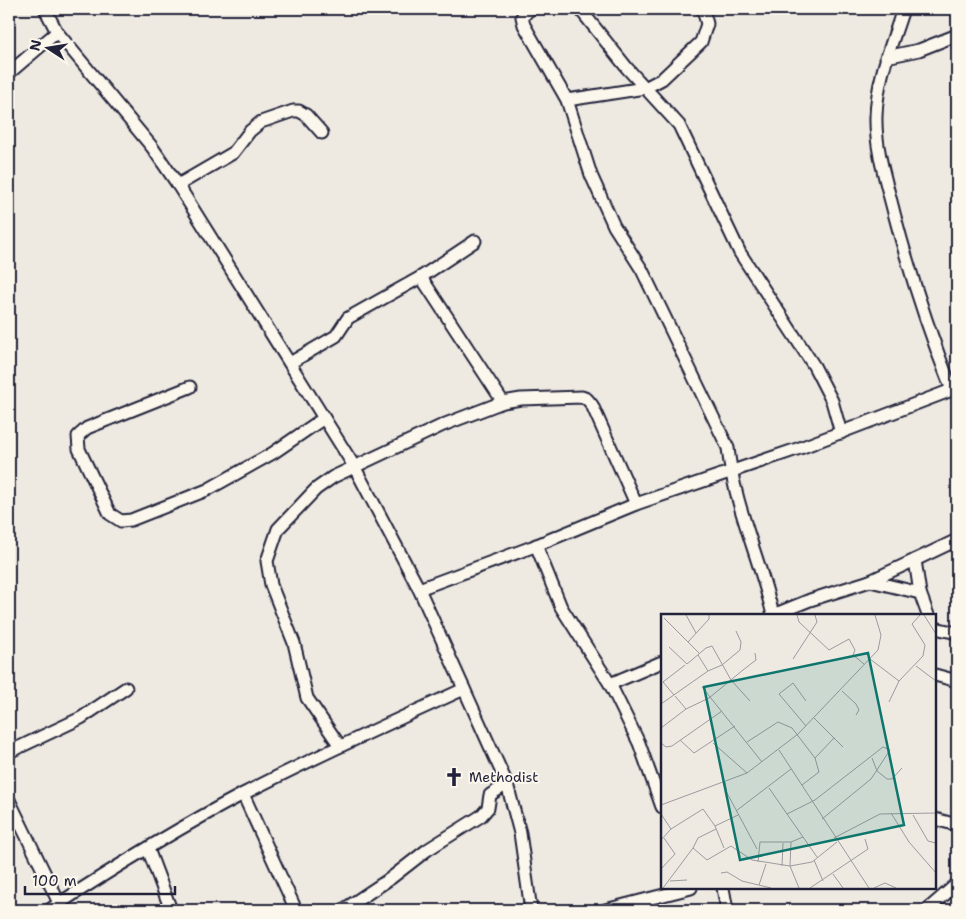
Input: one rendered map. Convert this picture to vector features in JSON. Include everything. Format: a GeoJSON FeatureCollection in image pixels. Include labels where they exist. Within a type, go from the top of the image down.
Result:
{"type":"FeatureCollection","features":[{"type":"Feature","properties":{"kind":"street"},"geometry":{"type":"LineString","coordinates":[[45,9],[57,32],[152,147],[178,185],[354,466],[419,588],[506,784],[520,833],[531,910]]}},
{"type":"Feature","properties":{"kind":"street"},"geometry":{"type":"LineString","coordinates":[[530,9],[522,17],[524,25],[567,100],[591,175],[614,226],[642,270],[728,448],[730,470],[773,614]]}},
{"type":"Feature","properties":{"kind":"street"},"geometry":{"type":"LineString","coordinates":[[580,9],[645,88],[662,104],[679,125],[740,253],[814,366],[832,401],[841,433]]}},
{"type":"Feature","properties":{"kind":"street"},"geometry":{"type":"LineString","coordinates":[[567,100],[645,88],[662,79],[701,42],[707,24],[703,9]]}},
{"type":"Feature","properties":{"kind":"street"},"geometry":{"type":"LineString","coordinates":[[419,588],[536,545],[636,504],[841,433],[955,389],[927,327],[883,170],[876,116],[879,88],[886,57],[903,9]]}},
{"type":"Feature","properties":{"kind":"street"},"geometry":{"type":"LineString","coordinates":[[9,73],[57,32]]}},
{"type":"Feature","properties":{"kind":"street"},"geometry":{"type":"LineString","coordinates":[[886,57],[919,50],[957,35]]}},
{"type":"Feature","properties":{"kind":"street"},"geometry":{"type":"LineString","coordinates":[[178,185],[233,153],[250,131],[261,122],[292,110],[300,111],[306,115],[322,133]]}},
{"type":"Feature","properties":{"kind":"street"},"geometry":{"type":"LineString","coordinates":[[290,364],[336,336],[348,318],[422,278],[475,241]]}},
{"type":"Feature","properties":{"kind":"street"},"geometry":{"type":"LineString","coordinates":[[422,278],[503,402]]}},
{"type":"Feature","properties":{"kind":"street"},"geometry":{"type":"LineString","coordinates":[[190,387],[87,428],[78,436],[79,449],[110,514],[121,521],[131,520],[207,490],[274,453],[324,418]]}},
{"type":"Feature","properties":{"kind":"street"},"geometry":{"type":"LineString","coordinates":[[340,746],[313,710],[308,698],[294,643],[272,585],[267,561],[278,529],[316,489],[354,466],[443,425],[503,402],[522,399],[587,399],[636,504]]}},
{"type":"Feature","properties":{"kind":"street"},"geometry":{"type":"LineString","coordinates":[[775,614],[870,580],[957,540]]}},
{"type":"Feature","properties":{"kind":"street"},"geometry":{"type":"LineString","coordinates":[[536,545],[561,607],[610,684],[639,743],[661,804]]}},
{"type":"Feature","properties":{"kind":"street"},"geometry":{"type":"LineString","coordinates":[[915,560],[920,593],[928,614]]}},
{"type":"Feature","properties":{"kind":"street"},"geometry":{"type":"LineString","coordinates":[[870,580],[920,593]]}},
{"type":"Feature","properties":{"kind":"street"},"geometry":{"type":"LineString","coordinates":[[936,628],[957,633]]}},
{"type":"Feature","properties":{"kind":"street"},"geometry":{"type":"LineString","coordinates":[[610,684],[661,662]]}},
{"type":"Feature","properties":{"kind":"street"},"geometry":{"type":"LineString","coordinates":[[936,675],[957,681]]}},
{"type":"Feature","properties":{"kind":"street"},"geometry":{"type":"LineString","coordinates":[[9,752],[82,718],[126,688]]}},
{"type":"Feature","properties":{"kind":"street"},"geometry":{"type":"LineString","coordinates":[[49,910],[61,907],[148,849],[243,794],[340,746],[464,689]]}},
{"type":"Feature","properties":{"kind":"street"},"geometry":{"type":"LineString","coordinates":[[343,910],[391,878],[427,850],[481,816],[488,808],[490,795],[506,784]]}},
{"type":"Feature","properties":{"kind":"street"},"geometry":{"type":"LineString","coordinates":[[243,794],[296,910]]}},
{"type":"Feature","properties":{"kind":"street"},"geometry":{"type":"LineString","coordinates":[[9,800],[61,907]]}},
{"type":"Feature","properties":{"kind":"street"},"geometry":{"type":"LineString","coordinates":[[936,819],[957,825]]}},
{"type":"Feature","properties":{"kind":"street"},"geometry":{"type":"LineString","coordinates":[[148,849],[171,910]]}},
{"type":"Feature","properties":{"kind":"street"},"geometry":{"type":"LineString","coordinates":[[927,910],[957,884]]}},
{"type":"Feature","properties":{"kind":"street"},"geometry":{"type":"LineString","coordinates":[[605,910],[687,889]]}},
{"type":"Feature","properties":{"kind":"street"},"geometry":{"type":"LineString","coordinates":[[722,889],[727,910]]}},
{"type":"Feature","properties":{"kind":"place","name":"Methodist"},"geometry":{"type":"Point","coordinates":[454,777]}}]}
